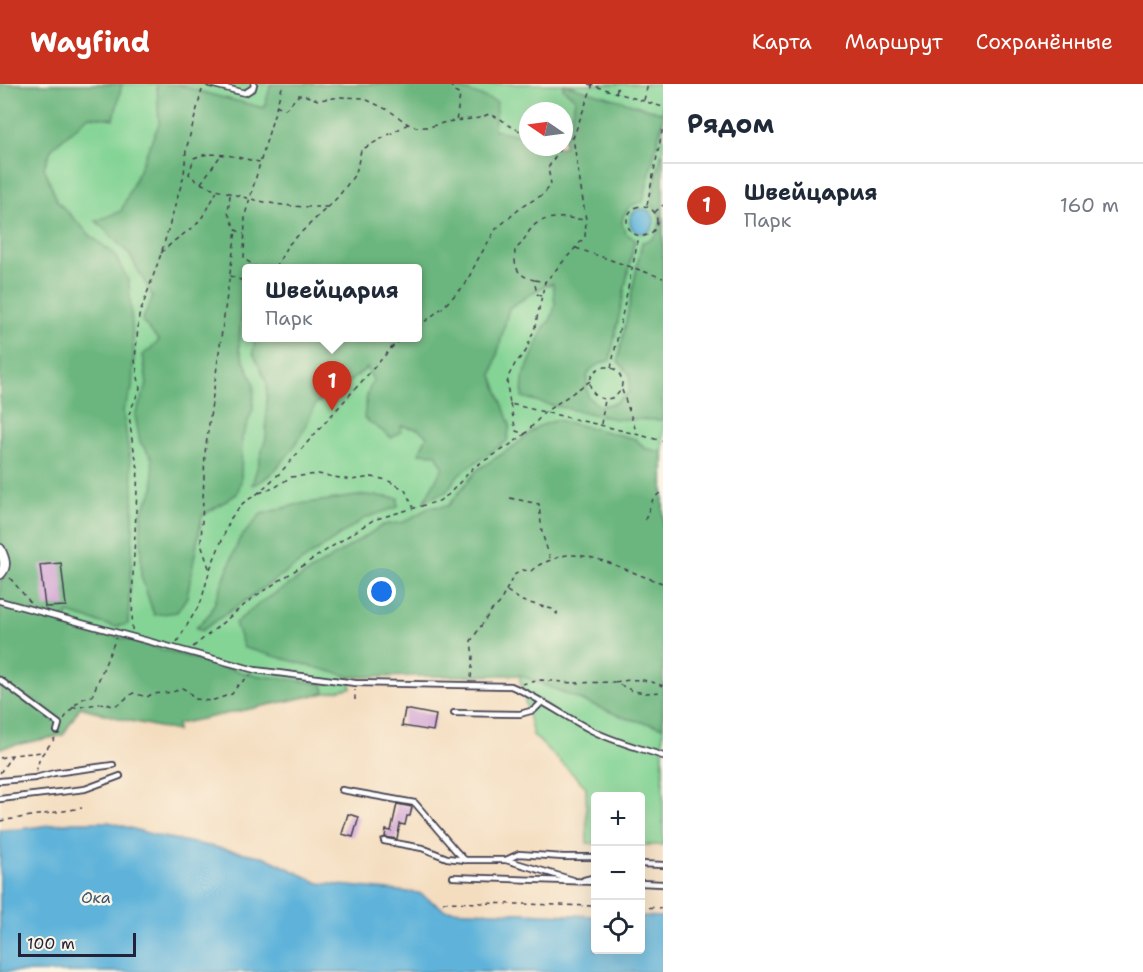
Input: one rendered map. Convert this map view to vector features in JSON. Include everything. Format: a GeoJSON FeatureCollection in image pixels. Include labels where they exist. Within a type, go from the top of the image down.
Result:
{"type":"FeatureCollection","features":[{"type":"Feature","properties":{"kind":"street"},"geometry":{"type":"LineString","coordinates":[[0,549],[5,565],[2,572]]}},
{"type":"Feature","properties":{"kind":"lane"},"geometry":{"type":"LineString","coordinates":[[210,84],[244,93],[253,88],[254,84]]}},
{"type":"Feature","properties":{"kind":"lane"},"geometry":{"type":"LineString","coordinates":[[0,601],[255,670],[355,683],[512,686],[596,732],[663,756]]}},
{"type":"Feature","properties":{"kind":"lane"},"geometry":{"type":"LineString","coordinates":[[0,680],[60,724],[57,731]]}},
{"type":"Feature","properties":{"kind":"lane"},"geometry":{"type":"LineString","coordinates":[[454,713],[520,714],[534,710],[542,702]]}},
{"type":"Feature","properties":{"kind":"lane"},"geometry":{"type":"LineString","coordinates":[[0,781],[35,778],[54,773],[113,765]]}},
{"type":"Feature","properties":{"kind":"lane"},"geometry":{"type":"LineString","coordinates":[[0,799],[85,789],[120,776]]}},
{"type":"Feature","properties":{"kind":"lane"},"geometry":{"type":"LineString","coordinates":[[342,790],[415,803],[465,860]]}},
{"type":"Feature","properties":{"kind":"lane"},"geometry":{"type":"LineString","coordinates":[[384,842],[422,848],[447,858],[506,860],[578,882],[591,878]]}},
{"type":"Feature","properties":{"kind":"lane"},"geometry":{"type":"LineString","coordinates":[[506,860],[519,854],[591,857]]}},
{"type":"Feature","properties":{"kind":"lane"},"geometry":{"type":"LineString","coordinates":[[645,865],[663,865]]}},
{"type":"Feature","properties":{"kind":"lane"},"geometry":{"type":"LineString","coordinates":[[453,877],[591,882]]}},
{"type":"Feature","properties":{"kind":"lane"},"geometry":{"type":"LineString","coordinates":[[645,883],[663,884]]}},
{"type":"Feature","properties":{"kind":"path"},"geometry":{"type":"LineString","coordinates":[[252,264],[244,259],[245,215],[283,84]]}},
{"type":"Feature","properties":{"kind":"path"},"geometry":{"type":"LineString","coordinates":[[450,84],[460,95],[456,122]]}},
{"type":"Feature","properties":{"kind":"path"},"geometry":{"type":"LineString","coordinates":[[588,84],[663,107]]}},
{"type":"Feature","properties":{"kind":"path"},"geometry":{"type":"LineString","coordinates":[[616,93],[619,84]]}},
{"type":"Feature","properties":{"kind":"path"},"geometry":{"type":"LineString","coordinates":[[644,101],[648,84]]}},
{"type":"Feature","properties":{"kind":"path"},"geometry":{"type":"LineString","coordinates":[[525,434],[516,430],[507,384],[515,364],[526,351],[535,327],[544,282],[585,237],[586,220],[573,138],[593,85]]}},
{"type":"Feature","properties":{"kind":"path"},"geometry":{"type":"LineString","coordinates":[[132,637],[138,468],[129,414],[141,388],[135,360],[139,315],[161,254],[184,175],[186,150],[202,90]]}},
{"type":"Feature","properties":{"kind":"path"},"geometry":{"type":"LineString","coordinates":[[276,105],[285,109],[291,106],[299,95],[318,100],[341,97],[363,98],[416,127],[479,118],[489,114],[519,131]]}},
{"type":"Feature","properties":{"kind":"path"},"geometry":{"type":"LineString","coordinates":[[278,264],[287,246],[338,197],[356,173],[361,150],[408,124]]}},
{"type":"Feature","properties":{"kind":"path"},"geometry":{"type":"LineString","coordinates":[[647,206],[663,127]]}},
{"type":"Feature","properties":{"kind":"path"},"geometry":{"type":"LineString","coordinates":[[260,162],[221,154],[204,154],[194,158],[189,174],[197,183],[250,200],[301,208],[328,207]]}},
{"type":"Feature","properties":{"kind":"path"},"geometry":{"type":"LineString","coordinates":[[201,184],[221,154]]}},
{"type":"Feature","properties":{"kind":"path"},"geometry":{"type":"LineString","coordinates":[[422,323],[442,308],[465,285],[496,230],[523,206],[544,194],[551,184],[548,168],[555,156]]}},
{"type":"Feature","properties":{"kind":"path"},"geometry":{"type":"LineString","coordinates":[[161,254],[196,225],[218,189]]}},
{"type":"Feature","properties":{"kind":"path"},"geometry":{"type":"LineString","coordinates":[[210,569],[201,544],[206,453],[236,230],[228,213],[230,193]]}},
{"type":"Feature","properties":{"kind":"path"},"geometry":{"type":"LineString","coordinates":[[655,212],[663,205]]}},
{"type":"Feature","properties":{"kind":"path"},"geometry":{"type":"LineString","coordinates":[[637,206],[647,206],[655,212],[657,222],[653,231],[645,236],[639,236],[628,227],[627,217],[637,206]]}},
{"type":"Feature","properties":{"kind":"path"},"geometry":{"type":"LineString","coordinates":[[544,282],[526,279],[518,272],[514,261],[515,249],[519,247],[533,226],[543,219],[586,220]]}},
{"type":"Feature","properties":{"kind":"path"},"geometry":{"type":"LineString","coordinates":[[236,230],[245,234]]}},
{"type":"Feature","properties":{"kind":"path"},"geometry":{"type":"LineString","coordinates":[[611,368],[639,236]]}},
{"type":"Feature","properties":{"kind":"path"},"geometry":{"type":"LineString","coordinates":[[576,248],[663,278]]}},
{"type":"Feature","properties":{"kind":"path"},"geometry":{"type":"LineString","coordinates":[[230,276],[242,280]]}},
{"type":"Feature","properties":{"kind":"path"},"geometry":{"type":"LineString","coordinates":[[534,280],[537,294],[542,297]]}},
{"type":"Feature","properties":{"kind":"path"},"geometry":{"type":"LineString","coordinates":[[173,648],[201,602],[210,569],[231,518],[243,503],[257,494],[280,473],[398,342]]}},
{"type":"Feature","properties":{"kind":"path"},"geometry":{"type":"LineString","coordinates":[[188,652],[254,597],[373,520],[439,501],[448,495],[474,467],[525,434],[546,412],[590,381],[600,368],[616,370],[622,379],[622,389],[638,435]]}},
{"type":"Feature","properties":{"kind":"path"},"geometry":{"type":"LineString","coordinates":[[590,381],[592,391],[605,400],[615,397],[622,389]]}},
{"type":"Feature","properties":{"kind":"path"},"geometry":{"type":"LineString","coordinates":[[600,425],[605,400]]}},
{"type":"Feature","properties":{"kind":"path"},"geometry":{"type":"LineString","coordinates":[[510,404],[663,441]]}},
{"type":"Feature","properties":{"kind":"path"},"geometry":{"type":"LineString","coordinates":[[257,494],[274,488],[291,477],[318,474],[351,480],[372,477],[387,480],[405,490],[414,508]]}},
{"type":"Feature","properties":{"kind":"path"},"geometry":{"type":"LineString","coordinates":[[645,520],[653,499],[663,490]]}},
{"type":"Feature","properties":{"kind":"path"},"geometry":{"type":"LineString","coordinates":[[510,498],[539,504],[542,533],[551,560]]}},
{"type":"Feature","properties":{"kind":"path"},"geometry":{"type":"LineString","coordinates":[[471,685],[473,657],[471,641],[491,611],[499,604],[514,575],[522,570],[531,571],[538,564],[567,555],[582,556],[607,562],[645,579],[663,583]]}},
{"type":"Feature","properties":{"kind":"path"},"geometry":{"type":"LineString","coordinates":[[2,572],[39,611]]}},
{"type":"Feature","properties":{"kind":"path"},"geometry":{"type":"LineString","coordinates":[[506,591],[522,601],[552,609],[557,614],[558,608]]}},
{"type":"Feature","properties":{"kind":"path"},"geometry":{"type":"LineString","coordinates":[[60,724],[72,708],[86,696],[92,696],[118,633]]}},
{"type":"Feature","properties":{"kind":"path"},"geometry":{"type":"LineString","coordinates":[[72,708],[105,703],[112,706],[119,704],[133,693],[147,697],[182,688],[195,699],[211,700],[232,693],[255,670]]}},
{"type":"Feature","properties":{"kind":"path"},"geometry":{"type":"LineString","coordinates":[[512,686],[541,680],[573,683],[635,679],[649,680],[663,686]]}},
{"type":"Feature","properties":{"kind":"path"},"geometry":{"type":"LineString","coordinates":[[614,682],[646,693],[663,692]]}},
{"type":"Feature","properties":{"kind":"path"},"geometry":{"type":"LineString","coordinates":[[355,700],[356,688]]}},
{"type":"Feature","properties":{"kind":"path"},"geometry":{"type":"LineString","coordinates":[[35,778],[40,757],[52,744],[57,731]]}},
{"type":"Feature","properties":{"kind":"path"},"geometry":{"type":"LineString","coordinates":[[0,758],[43,752]]}},
{"type":"Feature","properties":{"kind":"path"},"geometry":{"type":"LineString","coordinates":[[0,773],[12,755]]}},
{"type":"Feature","properties":{"kind":"path"},"geometry":{"type":"LineString","coordinates":[[0,821],[82,808]]}},
{"type":"Feature","properties":{"kind":"path"},"geometry":{"type":"LineString","coordinates":[[442,902],[591,906]]}},
{"type":"Feature","properties":{"kind":"path"},"geometry":{"type":"LineString","coordinates":[[645,907],[663,908]]}},
{"type":"Feature","properties":{"kind":"green space"},"geometry":{"type":"Polygon","coordinates":[[[0,84],[663,84],[663,845],[645,845],[645,792],[591,792],[591,844],[587,843],[586,787],[533,735],[519,675],[351,677],[351,688],[177,724],[177,731],[80,707],[63,735],[0,748],[0,84]]]}},
{"type":"Feature","properties":{"kind":"green space"},"geometry":{"type":"Polygon","coordinates":[[[0,84],[122,84],[114,119],[89,116],[52,148],[44,167],[57,201],[92,237],[114,254],[129,282],[134,354],[132,389],[123,410],[133,484],[128,624],[115,627],[68,613],[65,622],[248,674],[323,684],[325,693],[177,724],[177,731],[80,707],[63,735],[0,748],[0,581],[5,579],[9,560],[0,541],[0,84]]]}},
{"type":"Feature","properties":{"kind":"green space"},"geometry":{"type":"Polygon","coordinates":[[[157,84],[177,84],[264,108],[271,84],[448,84],[497,102],[494,130],[519,135],[519,156],[573,156],[575,99],[563,88],[564,84],[663,113],[643,202],[632,205],[623,218],[624,229],[635,239],[610,360],[592,369],[587,376],[587,382],[588,397],[600,406],[615,403],[629,392],[630,375],[618,361],[642,242],[652,239],[658,231],[659,212],[651,204],[661,154],[663,155],[663,420],[616,419],[522,397],[523,378],[555,306],[553,283],[540,288],[509,308],[492,375],[510,425],[507,441],[459,474],[446,492],[424,501],[443,467],[436,454],[419,453],[427,436],[418,429],[401,426],[401,431],[392,438],[364,418],[367,395],[373,380],[367,368],[328,398],[316,403],[302,434],[285,458],[265,478],[252,485],[266,438],[267,383],[253,353],[254,342],[422,342],[422,264],[242,264],[239,349],[254,384],[253,409],[242,438],[241,481],[237,494],[202,516],[187,597],[177,612],[154,615],[141,576],[141,514],[154,488],[152,458],[140,442],[135,415],[147,385],[143,355],[159,341],[142,321],[153,297],[129,254],[96,221],[121,211],[159,124],[157,84]]]}},
{"type":"Feature","properties":{"kind":"green space"},"geometry":{"type":"Polygon","coordinates":[[[557,420],[636,439],[644,448],[663,452],[663,727],[625,718],[520,675],[351,677],[244,648],[235,623],[260,603],[383,525],[404,522],[430,507],[448,506],[477,470],[513,447],[537,427],[557,420]]]}},
{"type":"Feature","properties":{"kind":"green space"},"geometry":{"type":"Polygon","coordinates":[[[365,495],[398,498],[398,507],[365,518],[201,631],[196,628],[211,612],[239,540],[261,514],[299,504],[365,495]]]}},
{"type":"Feature","properties":{"kind":"water"},"geometry":{"type":"Polygon","coordinates":[[[642,209],[651,212],[654,221],[651,230],[642,233],[633,230],[630,221],[633,212],[642,209]]]}},
{"type":"Feature","properties":{"kind":"water","name":"Ока"},"geometry":{"type":"Polygon","coordinates":[[[73,822],[109,822],[158,836],[265,857],[319,883],[419,893],[445,910],[591,916],[591,954],[645,954],[645,916],[663,917],[663,972],[0,972],[0,830],[73,822]]]}},
{"type":"Feature","properties":{"kind":"building"},"geometry":{"type":"Polygon","coordinates":[[[61,563],[66,606],[45,607],[40,565],[61,563]]]}},
{"type":"Feature","properties":{"kind":"building"},"geometry":{"type":"Polygon","coordinates":[[[405,709],[436,715],[433,731],[402,726],[405,709]]]}},
{"type":"Feature","properties":{"kind":"building"},"geometry":{"type":"Polygon","coordinates":[[[397,804],[412,807],[410,816],[407,816],[405,825],[400,824],[397,839],[385,837],[386,830],[391,831],[397,804]]]}},
{"type":"Feature","properties":{"kind":"building"},"geometry":{"type":"Polygon","coordinates":[[[348,814],[359,817],[353,837],[342,834],[348,814]]]}},
{"type":"Feature","properties":{"kind":"place","name":"Швейцария"},"geometry":{"type":"Point","coordinates":[332,411]}}]}
